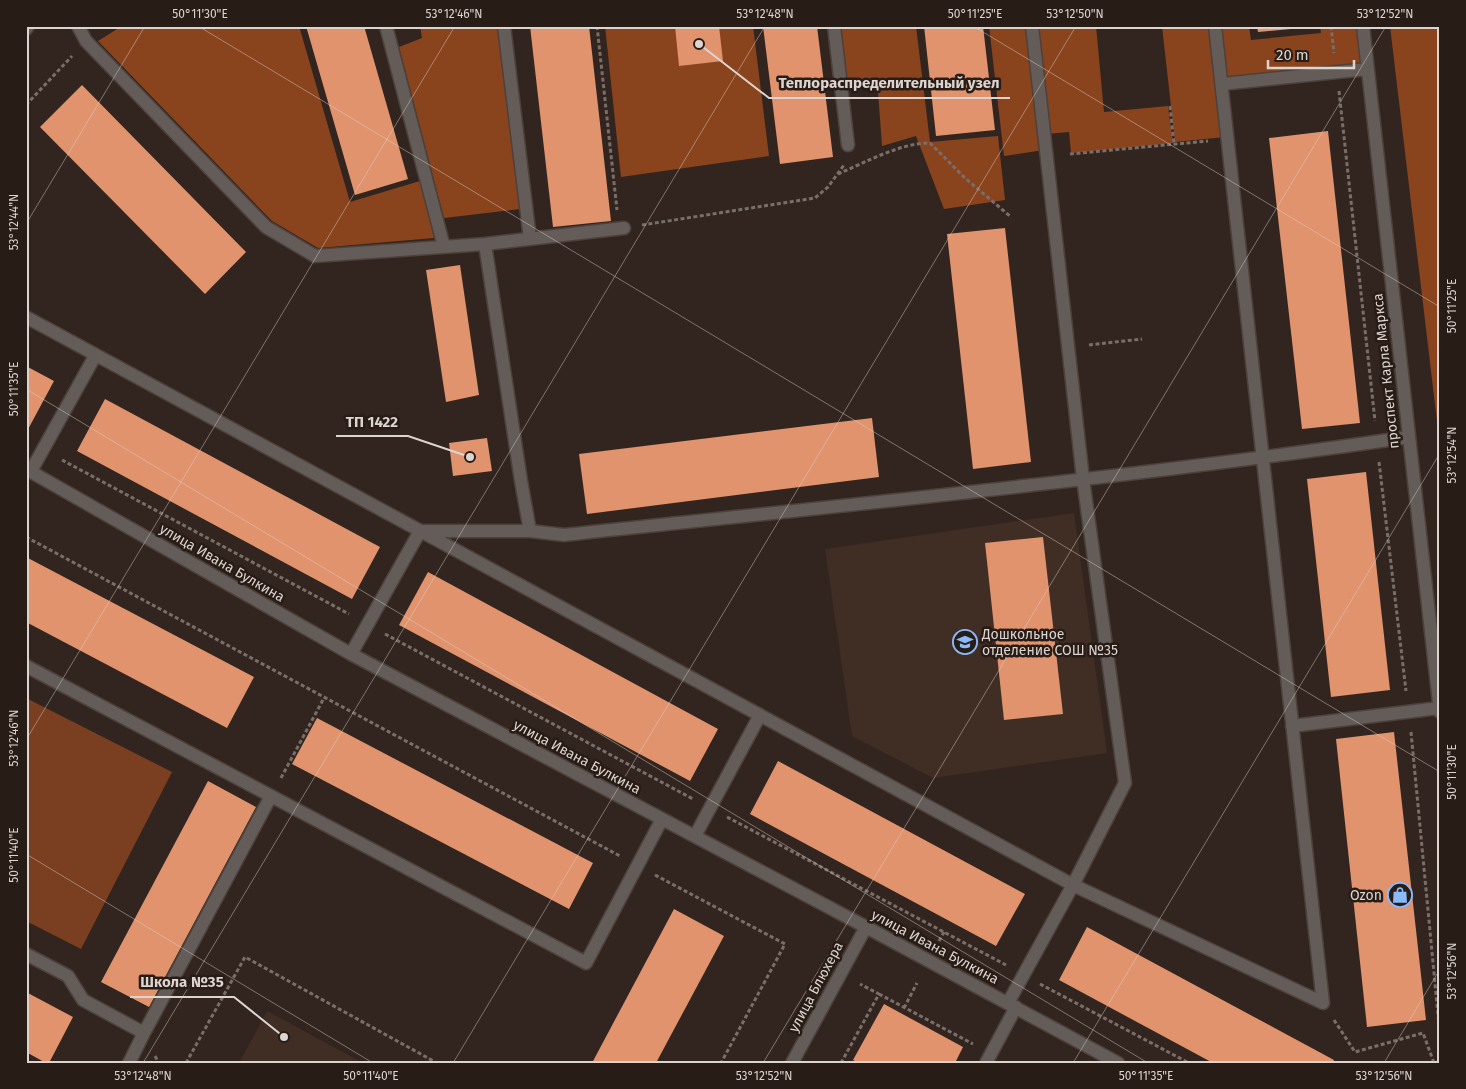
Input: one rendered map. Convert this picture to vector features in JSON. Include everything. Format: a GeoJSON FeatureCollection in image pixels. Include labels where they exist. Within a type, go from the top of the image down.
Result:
{"type":"FeatureCollection","features":[{"type":"Feature","properties":{"kind":"street"},"geometry":{"type":"LineString","coordinates":[[78,26],[86,41],[266,227],[315,256],[530,240],[624,228]]}},
{"type":"Feature","properties":{"kind":"street"},"geometry":{"type":"LineString","coordinates":[[386,26],[444,247]]}},
{"type":"Feature","properties":{"kind":"street"},"geometry":{"type":"LineString","coordinates":[[504,26],[530,240]]}},
{"type":"Feature","properties":{"kind":"street"},"geometry":{"type":"LineString","coordinates":[[834,26],[848,144]]}},
{"type":"Feature","properties":{"kind":"street"},"geometry":{"type":"LineString","coordinates":[[986,1063],[1024,975],[1125,783],[1083,479],[1032,26]]}},
{"type":"Feature","properties":{"kind":"street"},"geometry":{"type":"LineString","coordinates":[[1216,26],[1323,1003]]}},
{"type":"Feature","properties":{"kind":"street","name":"проспект Карла Маркса"},"geometry":{"type":"LineString","coordinates":[[1363,26],[1440,712]]}},
{"type":"Feature","properties":{"kind":"street"},"geometry":{"type":"LineString","coordinates":[[1222,84],[1368,69]]}},
{"type":"Feature","properties":{"kind":"street"},"geometry":{"type":"LineString","coordinates":[[485,244],[530,531]]}},
{"type":"Feature","properties":{"kind":"street"},"geometry":{"type":"LineString","coordinates":[[26,317],[1073,885],[1323,1003]]}},
{"type":"Feature","properties":{"kind":"street"},"geometry":{"type":"LineString","coordinates":[[28,470],[43,450],[95,356]]}},
{"type":"Feature","properties":{"kind":"street"},"geometry":{"type":"LineString","coordinates":[[420,531],[530,531],[564,535],[1083,479],[1263,458],[1409,437]]}},
{"type":"Feature","properties":{"kind":"street","name":"улица Ивана Булкина"},"geometry":{"type":"LineString","coordinates":[[28,470],[351,654],[866,926],[1118,1063]]}},
{"type":"Feature","properties":{"kind":"street"},"geometry":{"type":"LineString","coordinates":[[351,654],[420,531]]}},
{"type":"Feature","properties":{"kind":"street"},"geometry":{"type":"LineString","coordinates":[[26,666],[586,963],[662,818]]}},
{"type":"Feature","properties":{"kind":"street"},"geometry":{"type":"LineString","coordinates":[[1292,726],[1439,708]]}},
{"type":"Feature","properties":{"kind":"street"},"geometry":{"type":"LineString","coordinates":[[695,836],[760,715]]}},
{"type":"Feature","properties":{"kind":"street"},"geometry":{"type":"LineString","coordinates":[[129,1063],[271,796]]}},
{"type":"Feature","properties":{"kind":"street","name":"улица Блюхера"},"geometry":{"type":"LineString","coordinates":[[792,1063],[866,926]]}},
{"type":"Feature","properties":{"kind":"street"},"geometry":{"type":"LineString","coordinates":[[26,954],[68,976],[83,1000],[144,1033]]}},
{"type":"Feature","properties":{"kind":"path"},"geometry":{"type":"LineString","coordinates":[[597,26],[618,212]]}},
{"type":"Feature","properties":{"kind":"path"},"geometry":{"type":"LineString","coordinates":[[1332,26],[1377,442],[1409,711],[1440,1036]]}},
{"type":"Feature","properties":{"kind":"path"},"geometry":{"type":"LineString","coordinates":[[26,105],[86,41]]}},
{"type":"Feature","properties":{"kind":"path"},"geometry":{"type":"LineString","coordinates":[[1170,106],[1174,144]]}},
{"type":"Feature","properties":{"kind":"path"},"geometry":{"type":"LineString","coordinates":[[1070,154],[1228,139]]}},
{"type":"Feature","properties":{"kind":"path"},"geometry":{"type":"LineString","coordinates":[[837,174],[916,143],[930,143],[964,178],[1012,217]]}},
{"type":"Feature","properties":{"kind":"path"},"geometry":{"type":"LineString","coordinates":[[624,228],[815,198],[828,187],[850,157],[848,144]]}},
{"type":"Feature","properties":{"kind":"path"},"geometry":{"type":"LineString","coordinates":[[1090,345],[1142,339]]}},
{"type":"Feature","properties":{"kind":"path"},"geometry":{"type":"LineString","coordinates":[[43,450],[1188,1063]]}},
{"type":"Feature","properties":{"kind":"path"},"geometry":{"type":"LineString","coordinates":[[26,537],[784,944],[721,1063]]}},
{"type":"Feature","properties":{"kind":"path"},"geometry":{"type":"LineString","coordinates":[[271,796],[324,697]]}},
{"type":"Feature","properties":{"kind":"path"},"geometry":{"type":"LineString","coordinates":[[939,941],[944,932]]}},
{"type":"Feature","properties":{"kind":"path"},"geometry":{"type":"LineString","coordinates":[[186,1063],[245,957],[436,1063]]}},
{"type":"Feature","properties":{"kind":"path"},"geometry":{"type":"LineString","coordinates":[[860,984],[974,1044]]}},
{"type":"Feature","properties":{"kind":"path"},"geometry":{"type":"LineString","coordinates":[[904,1008],[917,984]]}},
{"type":"Feature","properties":{"kind":"path"},"geometry":{"type":"LineString","coordinates":[[842,1063],[879,994]]}},
{"type":"Feature","properties":{"kind":"path"},"geometry":{"type":"LineString","coordinates":[[1323,1003],[1356,1052],[1423,1033],[1434,1063]]}},
{"type":"Feature","properties":{"kind":"shaded area"},"geometry":{"type":"Polygon","coordinates":[[[122,26],[299,26],[350,202],[420,181],[434,238],[318,248],[272,221],[98,41],[122,26]]]}},
{"type":"Feature","properties":{"kind":"shaded area"},"geometry":{"type":"Polygon","coordinates":[[[420,26],[498,26],[520,209],[444,218],[399,47],[422,38],[420,26]]]}},
{"type":"Feature","properties":{"kind":"shaded area"},"geometry":{"type":"Polygon","coordinates":[[[605,26],[753,26],[769,156],[621,177],[605,26]]]}},
{"type":"Feature","properties":{"kind":"shaded area"},"geometry":{"type":"Polygon","coordinates":[[[839,26],[916,26],[930,142],[998,136],[1005,200],[944,209],[916,136],[882,146],[877,78],[846,84],[839,26]]]}},
{"type":"Feature","properties":{"kind":"shaded area"},"geometry":{"type":"Polygon","coordinates":[[[989,26],[1031,26],[1044,150],[1004,156],[989,26]]]}},
{"type":"Feature","properties":{"kind":"shaded area"},"geometry":{"type":"Polygon","coordinates":[[[1035,26],[1096,26],[1104,112],[1168,106],[1173,143],[1071,153],[1069,132],[1046,134],[1035,26]]]}},
{"type":"Feature","properties":{"kind":"shaded area"},"geometry":{"type":"Polygon","coordinates":[[[1162,26],[1213,26],[1225,137],[1175,142],[1162,26]]]}},
{"type":"Feature","properties":{"kind":"shaded area"},"geometry":{"type":"Polygon","coordinates":[[[1217,26],[1249,26],[1251,40],[1321,33],[1320,26],[1358,26],[1362,67],[1223,82],[1217,26]]]}},
{"type":"Feature","properties":{"kind":"shaded area"},"geometry":{"type":"Polygon","coordinates":[[[1390,26],[1440,26],[1440,438],[1439,438],[1390,26]]]}},
{"type":"Feature","properties":{"kind":"shaded area","name":"Дошкольное отделение СОШ №35"},"geometry":{"type":"Polygon","coordinates":[[[1074,513],[1107,753],[933,778],[852,736],[825,549],[1074,513]]]}},
{"type":"Feature","properties":{"kind":"shaded area"},"geometry":{"type":"Polygon","coordinates":[[[26,698],[172,772],[81,949],[26,921],[26,698]]]}},
{"type":"Feature","properties":{"kind":"shaded area"},"geometry":{"type":"Polygon","coordinates":[[[267,1011],[363,1063],[239,1063],[267,1011]]]}},
{"type":"Feature","properties":{"kind":"building"},"geometry":{"type":"Polygon","coordinates":[[[306,26],[364,26],[408,179],[355,195],[306,26]]]}},
{"type":"Feature","properties":{"kind":"building"},"geometry":{"type":"Polygon","coordinates":[[[530,26],[589,26],[611,221],[553,227],[530,26]]]}},
{"type":"Feature","properties":{"kind":"building"},"geometry":{"type":"Polygon","coordinates":[[[675,26],[719,26],[723,61],[679,66],[675,26]]]}},
{"type":"Feature","properties":{"kind":"building"},"geometry":{"type":"Polygon","coordinates":[[[763,26],[817,26],[833,157],[780,164],[763,26]]]}},
{"type":"Feature","properties":{"kind":"building"},"geometry":{"type":"Polygon","coordinates":[[[924,26],[983,26],[995,130],[936,136],[924,26]]]}},
{"type":"Feature","properties":{"kind":"building"},"geometry":{"type":"Polygon","coordinates":[[[1257,26],[1301,26],[1301,28],[1258,32],[1257,26]]]}},
{"type":"Feature","properties":{"kind":"building"},"geometry":{"type":"Polygon","coordinates":[[[82,85],[246,252],[205,294],[40,127],[82,85]]]}},
{"type":"Feature","properties":{"kind":"building"},"geometry":{"type":"Polygon","coordinates":[[[1328,131],[1360,423],[1302,429],[1269,138],[1328,131]]]}},
{"type":"Feature","properties":{"kind":"building"},"geometry":{"type":"Polygon","coordinates":[[[1005,228],[1031,462],[973,469],[947,234],[1005,228]]]}},
{"type":"Feature","properties":{"kind":"building"},"geometry":{"type":"Polygon","coordinates":[[[460,265],[479,395],[446,402],[426,270],[460,265]]]}},
{"type":"Feature","properties":{"kind":"building"},"geometry":{"type":"Polygon","coordinates":[[[26,366],[54,381],[26,433],[26,366]]]}},
{"type":"Feature","properties":{"kind":"building"},"geometry":{"type":"Polygon","coordinates":[[[105,399],[380,547],[352,599],[77,451],[105,399]]]}},
{"type":"Feature","properties":{"kind":"building"},"geometry":{"type":"Polygon","coordinates":[[[872,418],[879,477],[587,514],[579,454],[872,418]]]}},
{"type":"Feature","properties":{"kind":"building"},"geometry":{"type":"Polygon","coordinates":[[[487,438],[492,471],[453,476],[449,443],[487,438]]]}},
{"type":"Feature","properties":{"kind":"building"},"geometry":{"type":"Polygon","coordinates":[[[1366,472],[1390,690],[1331,697],[1307,479],[1366,472]]]}},
{"type":"Feature","properties":{"kind":"building"},"geometry":{"type":"Polygon","coordinates":[[[1043,537],[1063,714],[1004,720],[985,543],[1043,537]]]}},
{"type":"Feature","properties":{"kind":"building"},"geometry":{"type":"Polygon","coordinates":[[[26,557],[254,677],[227,728],[26,622],[26,557]]]}},
{"type":"Feature","properties":{"kind":"building"},"geometry":{"type":"Polygon","coordinates":[[[428,572],[718,729],[690,781],[399,625],[428,572]]]}},
{"type":"Feature","properties":{"kind":"building"},"geometry":{"type":"Polygon","coordinates":[[[317,718],[593,863],[569,909],[292,764],[317,718]]]}},
{"type":"Feature","properties":{"kind":"building"},"geometry":{"type":"Polygon","coordinates":[[[1394,732],[1426,1020],[1367,1027],[1336,739],[1394,732]]]}},
{"type":"Feature","properties":{"kind":"building"},"geometry":{"type":"Polygon","coordinates":[[[778,761],[1025,894],[996,946],[750,814],[778,761]]]}},
{"type":"Feature","properties":{"kind":"building"},"geometry":{"type":"Polygon","coordinates":[[[208,781],[256,807],[149,1007],[101,982],[208,781]]]}},
{"type":"Feature","properties":{"kind":"building"},"geometry":{"type":"Polygon","coordinates":[[[674,909],[724,936],[656,1063],[592,1063],[674,909]]]}},
{"type":"Feature","properties":{"kind":"building"},"geometry":{"type":"Polygon","coordinates":[[[1087,927],[1334,1060],[1333,1063],[1213,1063],[1059,980],[1087,927]]]}},
{"type":"Feature","properties":{"kind":"building"},"geometry":{"type":"Polygon","coordinates":[[[26,992],[73,1017],[49,1063],[26,1052],[26,992]]]}},
{"type":"Feature","properties":{"kind":"building"},"geometry":{"type":"Polygon","coordinates":[[[884,1004],[963,1047],[955,1063],[859,1063],[853,1060],[884,1004]]]}},
{"type":"Feature","properties":{"kind":"place","name":"Теплораспределительный узел"},"geometry":{"type":"Point","coordinates":[699,44]}},
{"type":"Feature","properties":{"kind":"place","name":"ТП 1422"},"geometry":{"type":"Point","coordinates":[470,457]}},
{"type":"Feature","properties":{"kind":"place","name":"Дошкольное отделение СОШ №35"},"geometry":{"type":"Point","coordinates":[965,642]}},
{"type":"Feature","properties":{"kind":"place","name":"Ozon"},"geometry":{"type":"Point","coordinates":[1400,895]}},
{"type":"Feature","properties":{"kind":"place","name":"Школа №35"},"geometry":{"type":"Point","coordinates":[284,1037]}}]}
